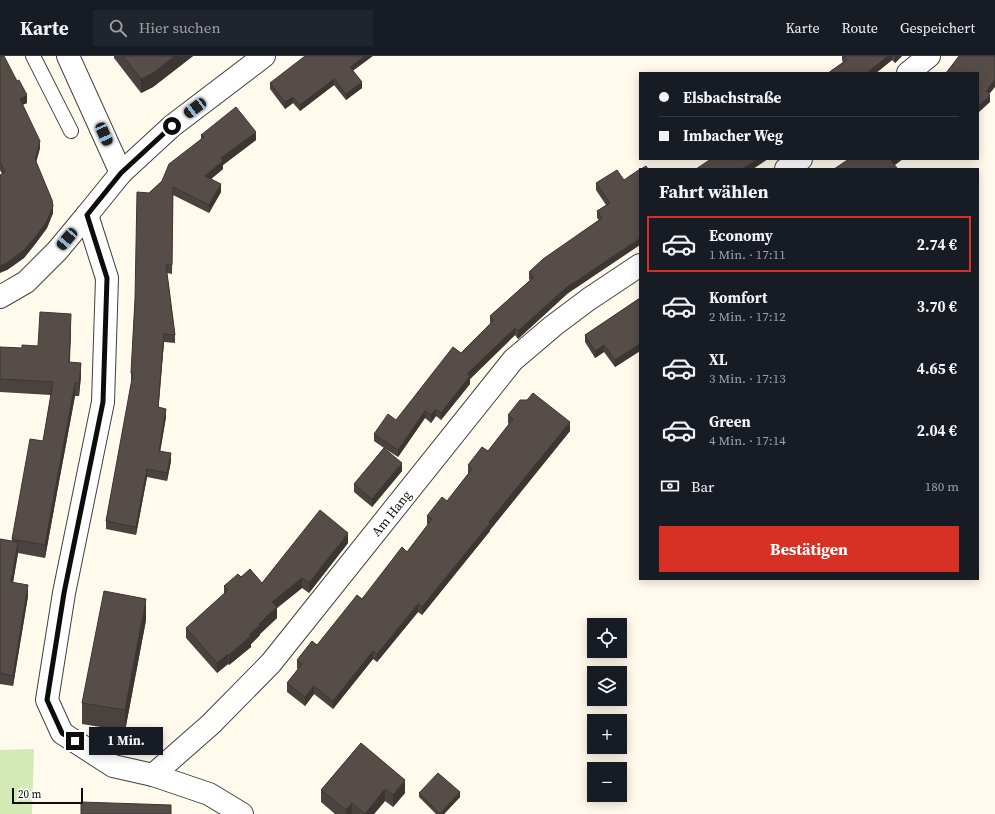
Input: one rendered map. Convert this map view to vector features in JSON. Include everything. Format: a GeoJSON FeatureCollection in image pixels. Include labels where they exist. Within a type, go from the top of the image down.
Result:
{"type":"FeatureCollection","features":[{"type":"Feature","properties":{"kind":"street"},"geometry":{"type":"LineString","coordinates":[[68,56],[121,173]]}},
{"type":"Feature","properties":{"kind":"street"},"geometry":{"type":"LineString","coordinates":[[0,297],[26,282],[57,250],[121,173],[172,126],[264,56]]}},
{"type":"Feature","properties":{"kind":"street"},"geometry":{"type":"LineString","coordinates":[[909,72],[928,56]]}},
{"type":"Feature","properties":{"kind":"street"},"geometry":{"type":"LineString","coordinates":[[788,168],[800,160]]}},
{"type":"Feature","properties":{"kind":"street"},"geometry":{"type":"LineString","coordinates":[[87,215],[107,278],[103,402],[64,593],[47,700],[62,733],[113,766],[153,775],[209,794],[242,814]]}},
{"type":"Feature","properties":{"kind":"street","name":"Am Hang"},"geometry":{"type":"LineString","coordinates":[[153,775],[211,724],[271,663],[513,360],[553,326],[589,299],[639,266]]}},
{"type":"Feature","properties":{"kind":"lane"},"geometry":{"type":"LineString","coordinates":[[33,56],[71,131]]}},
{"type":"Feature","properties":{"kind":"green space"},"geometry":{"type":"Polygon","coordinates":[[[34,749],[32,814],[0,814],[0,750],[34,749]]]}},
{"type":"Feature","properties":{"kind":"building"},"geometry":{"type":"Polygon","coordinates":[[[0,56],[4,56],[17,81],[19,80],[27,95],[20,99],[40,141],[35,159],[52,200],[53,206],[47,221],[24,250],[7,263],[0,266],[0,175],[5,172],[0,162],[0,56]]]}},
{"type":"Feature","properties":{"kind":"building"},"geometry":{"type":"Polygon","coordinates":[[[123,56],[175,56],[153,73],[141,79],[123,56]]]}},
{"type":"Feature","properties":{"kind":"building"},"geometry":{"type":"Polygon","coordinates":[[[305,56],[364,56],[350,67],[362,82],[346,94],[334,79],[300,105],[293,97],[285,102],[270,83],[305,56]]]}},
{"type":"Feature","properties":{"kind":"building"},"geometry":{"type":"Polygon","coordinates":[[[844,56],[888,56],[868,72],[829,72],[847,60],[844,56]]]}},
{"type":"Feature","properties":{"kind":"building"},"geometry":{"type":"Polygon","coordinates":[[[959,56],[995,56],[995,79],[986,91],[990,95],[979,105],[979,72],[947,72],[959,56]]]}},
{"type":"Feature","properties":{"kind":"building"},"geometry":{"type":"Polygon","coordinates":[[[236,107],[256,132],[221,158],[223,161],[205,176],[221,184],[209,205],[173,187],[172,265],[166,265],[175,335],[164,334],[158,407],[166,409],[159,451],[171,453],[167,473],[147,469],[136,527],[106,521],[133,373],[131,373],[135,299],[137,192],[149,193],[162,181],[169,164],[204,137],[201,135],[236,107]]]}},
{"type":"Feature","properties":{"kind":"building"},"geometry":{"type":"Polygon","coordinates":[[[710,160],[756,160],[744,168],[698,168],[710,160]]]}},
{"type":"Feature","properties":{"kind":"building"},"geometry":{"type":"Polygon","coordinates":[[[848,160],[892,160],[891,161],[897,168],[836,168],[848,160]]]}},
{"type":"Feature","properties":{"kind":"building"},"geometry":{"type":"Polygon","coordinates":[[[617,170],[624,180],[639,170],[639,239],[567,287],[518,331],[515,328],[467,374],[470,376],[441,413],[436,409],[431,415],[425,411],[398,450],[374,434],[388,414],[396,420],[453,347],[461,353],[494,320],[490,316],[534,277],[529,272],[543,259],[602,218],[597,211],[610,203],[596,183],[617,170]]]}},
{"type":"Feature","properties":{"kind":"building"},"geometry":{"type":"Polygon","coordinates":[[[639,299],[639,345],[615,360],[604,345],[595,351],[585,335],[639,299]]]}},
{"type":"Feature","properties":{"kind":"building"},"geometry":{"type":"Polygon","coordinates":[[[40,312],[71,314],[69,362],[81,363],[79,383],[75,383],[45,545],[12,539],[30,439],[43,441],[53,382],[0,379],[0,347],[22,348],[22,345],[38,346],[40,312]]]}},
{"type":"Feature","properties":{"kind":"building"},"geometry":{"type":"Polygon","coordinates":[[[533,393],[570,422],[422,607],[418,604],[377,654],[373,651],[333,701],[314,686],[305,697],[287,683],[302,664],[297,660],[312,641],[317,645],[357,595],[362,599],[402,547],[407,552],[432,519],[427,516],[442,497],[447,501],[472,469],[468,465],[482,447],[488,451],[513,419],[508,415],[520,400],[527,400],[533,393]]]}},
{"type":"Feature","properties":{"kind":"building"},"geometry":{"type":"Polygon","coordinates":[[[384,448],[402,463],[372,499],[354,484],[384,448]]]}},
{"type":"Feature","properties":{"kind":"building"},"geometry":{"type":"Polygon","coordinates":[[[320,510],[348,533],[309,583],[302,578],[272,602],[277,607],[249,635],[251,636],[217,663],[186,628],[228,590],[224,586],[238,574],[241,577],[250,569],[262,583],[320,510]]]}},
{"type":"Feature","properties":{"kind":"building"},"geometry":{"type":"Polygon","coordinates":[[[0,539],[18,542],[11,582],[28,585],[13,676],[0,673],[0,539]]]}},
{"type":"Feature","properties":{"kind":"building"},"geometry":{"type":"Polygon","coordinates":[[[104,591],[146,599],[125,710],[82,703],[104,591]]]}},
{"type":"Feature","properties":{"kind":"building"},"geometry":{"type":"Polygon","coordinates":[[[361,743],[405,780],[393,795],[385,789],[365,814],[352,803],[346,810],[321,790],[361,743]]]}},
{"type":"Feature","properties":{"kind":"building"},"geometry":{"type":"Polygon","coordinates":[[[438,773],[460,792],[440,814],[419,793],[438,773]]]}},
{"type":"Feature","properties":{"kind":"building"},"geometry":{"type":"Polygon","coordinates":[[[81,802],[171,805],[171,814],[81,814],[81,802]]]}},
{"type":"Feature","properties":{"kind":"route"},"geometry":{"type":"LineString","coordinates":[[75,741],[62,733],[47,700],[64,593],[103,402],[107,278],[87,215],[121,173],[172,126]]}}]}
